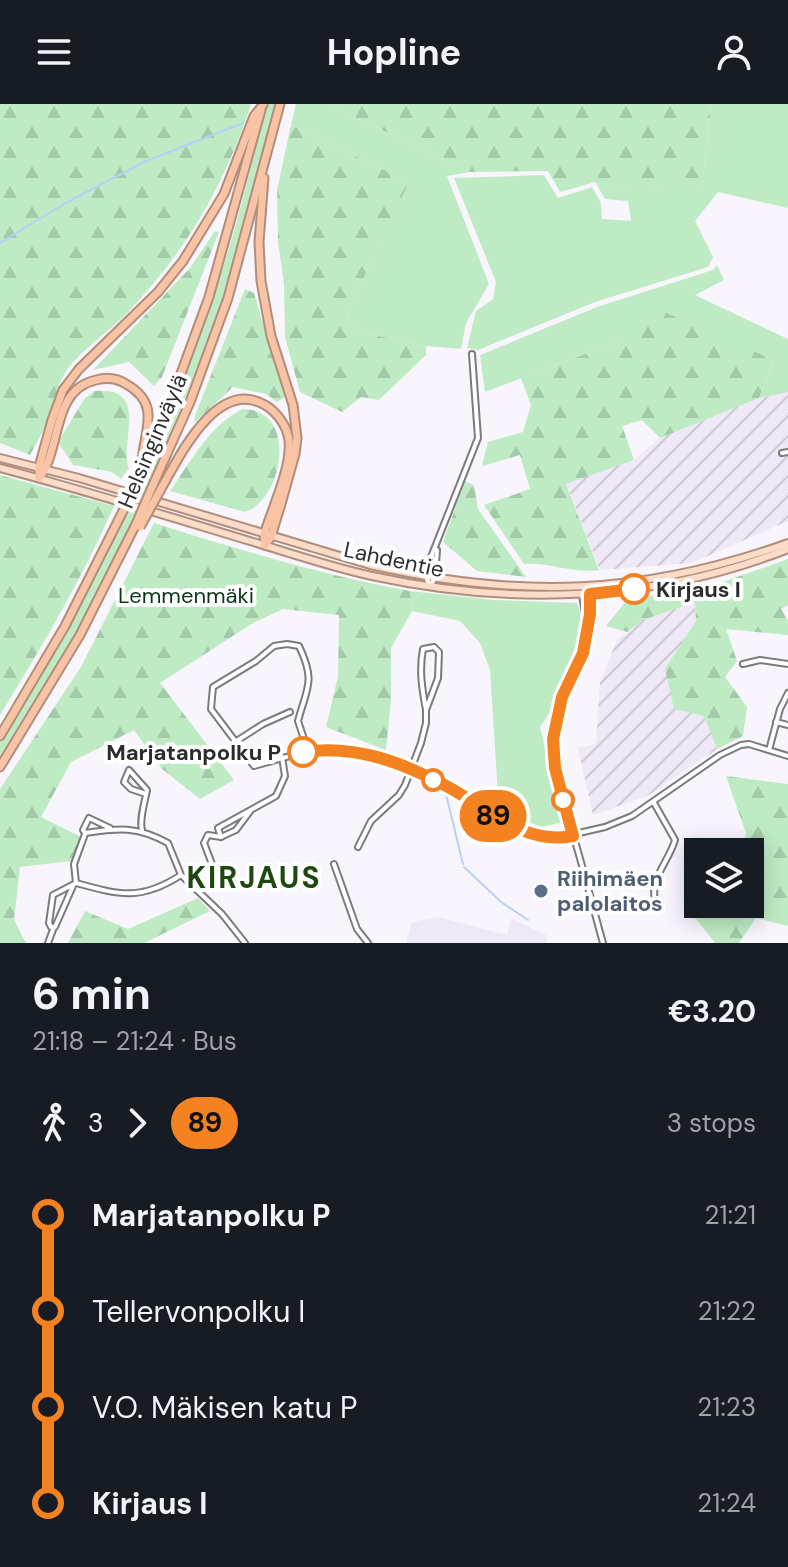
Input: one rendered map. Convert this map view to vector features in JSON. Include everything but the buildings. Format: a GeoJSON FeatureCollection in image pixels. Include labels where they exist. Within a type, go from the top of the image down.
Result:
{"type":"FeatureCollection","features":[{"type":"Feature","properties":{"kind":"highway","name":"Helsinginväylä"},"geometry":{"type":"LineString","coordinates":[[0,736],[65,626],[133,490],[172,398],[209,297],[263,104]]}},
{"type":"Feature","properties":{"kind":"highway"},"geometry":{"type":"LineString","coordinates":[[39,478],[63,390],[79,369],[158,292],[183,261],[224,194],[254,116],[263,104]]}},
{"type":"Feature","properties":{"kind":"highway","name":"Helsinginväylä"},"geometry":{"type":"LineString","coordinates":[[0,767],[80,635],[157,487],[215,337],[241,257],[280,104]]}},
{"type":"Feature","properties":{"kind":"highway"},"geometry":{"type":"LineString","coordinates":[[263,172],[265,193],[259,242],[261,281],[271,336],[293,405],[297,438],[293,463],[267,536]]}},
{"type":"Feature","properties":{"kind":"highway"},"geometry":{"type":"LineString","coordinates":[[42,468],[67,402],[85,384],[106,378],[129,385],[147,407],[149,426],[141,470]]}},
{"type":"Feature","properties":{"kind":"highway"},"geometry":{"type":"LineString","coordinates":[[157,487],[209,416],[229,403],[247,399],[260,402],[276,413],[289,442],[265,545]]}},
{"type":"Feature","properties":{"kind":"main road","name":"Lahdentie"},"geometry":{"type":"LineString","coordinates":[[0,458],[370,565],[510,587],[586,592],[688,573],[788,543]]}},
{"type":"Feature","properties":{"kind":"main road","name":"Lahdentie"},"geometry":{"type":"LineString","coordinates":[[0,468],[372,576],[430,587],[535,596],[664,586],[748,565],[788,549]]}},
{"type":"Feature","properties":{"kind":"street"},"geometry":{"type":"LineString","coordinates":[[430,587],[426,576],[478,438],[472,354]]}},
{"type":"Feature","properties":{"kind":"street"},"geometry":{"type":"LineString","coordinates":[[430,587],[435,577],[437,546]]}},
{"type":"Feature","properties":{"kind":"street"},"geometry":{"type":"LineString","coordinates":[[586,592],[587,628],[583,653],[557,712],[553,739],[555,768],[603,943]]}},
{"type":"Feature","properties":{"kind":"street"},"geometry":{"type":"LineString","coordinates":[[308,751],[298,721],[308,696],[309,667],[299,646],[274,646],[256,661],[213,687],[211,709],[251,763],[257,766],[308,751],[354,750],[410,769],[451,788],[495,818],[547,838],[573,836],[619,821],[654,803],[720,755],[736,747],[749,744],[788,756]]}},
{"type":"Feature","properties":{"kind":"street"},"geometry":{"type":"LineString","coordinates":[[358,847],[371,821],[402,791],[424,732],[423,649],[434,647],[439,652],[438,678],[426,710]]}},
{"type":"Feature","properties":{"kind":"street"},"geometry":{"type":"LineString","coordinates":[[743,664],[760,660],[788,664]]}},
{"type":"Feature","properties":{"kind":"street"},"geometry":{"type":"LineString","coordinates":[[769,750],[788,693]]}},
{"type":"Feature","properties":{"kind":"street"},"geometry":{"type":"LineString","coordinates":[[235,742],[290,712]]}},
{"type":"Feature","properties":{"kind":"street"},"geometry":{"type":"LineString","coordinates":[[776,722],[788,725]]}},
{"type":"Feature","properties":{"kind":"street"},"geometry":{"type":"LineString","coordinates":[[221,837],[218,828],[276,796],[286,773],[282,757]]}},
{"type":"Feature","properties":{"kind":"street"},"geometry":{"type":"LineString","coordinates":[[142,830],[140,823],[146,794],[145,787],[129,770],[124,782],[146,794]]}},
{"type":"Feature","properties":{"kind":"street"},"geometry":{"type":"LineString","coordinates":[[654,803],[675,840],[656,881],[654,901],[657,906]]}},
{"type":"Feature","properties":{"kind":"street"},"geometry":{"type":"LineString","coordinates":[[212,864],[204,843],[208,835],[221,837],[236,830],[251,810]]}},
{"type":"Feature","properties":{"kind":"street"},"geometry":{"type":"LineString","coordinates":[[48,943],[75,884],[74,864],[85,833],[84,827],[89,818],[110,828]]}},
{"type":"Feature","properties":{"kind":"street"},"geometry":{"type":"LineString","coordinates":[[85,833],[110,828],[142,830],[168,843],[181,875],[222,914],[238,939],[245,943]]}},
{"type":"Feature","properties":{"kind":"street"},"geometry":{"type":"LineString","coordinates":[[334,864],[357,929],[368,943]]}},
{"type":"Feature","properties":{"kind":"street"},"geometry":{"type":"LineString","coordinates":[[54,927],[49,923],[52,896],[75,884],[128,895],[151,891],[181,875]]}},
{"type":"Feature","properties":{"kind":"shaded area"},"geometry":{"type":"Polygon","coordinates":[[[788,392],[788,521],[691,563],[600,570],[566,483],[634,460],[660,438],[759,398],[788,392]]]}},
{"type":"Feature","properties":{"kind":"shaded area"},"geometry":{"type":"Polygon","coordinates":[[[695,602],[696,621],[665,669],[704,716],[717,749],[647,796],[593,815],[578,748],[596,744],[600,683],[617,640],[643,620],[695,602]]]}},
{"type":"Feature","properties":{"kind":"shaded area"},"geometry":{"type":"Polygon","coordinates":[[[438,917],[507,935],[511,918],[546,935],[547,943],[406,943],[412,922],[438,917]]]}},
{"type":"Feature","properties":{"kind":"green space"},"geometry":{"type":"Polygon","coordinates":[[[0,104],[251,104],[229,162],[202,216],[149,289],[66,371],[47,422],[30,455],[0,443],[0,104]]]}},
{"type":"Feature","properties":{"kind":"green space"},"geometry":{"type":"Polygon","coordinates":[[[266,104],[276,104],[224,294],[187,393],[145,491],[137,488],[187,367],[222,271],[266,104]]]}},
{"type":"Feature","properties":{"kind":"green space"},"geometry":{"type":"Polygon","coordinates":[[[296,104],[328,104],[469,172],[447,176],[489,284],[466,323],[461,349],[426,346],[355,331],[347,313],[408,182],[291,125],[296,104]]]}},
{"type":"Feature","properties":{"kind":"green space"},"geometry":{"type":"Polygon","coordinates":[[[328,104],[711,104],[702,188],[597,185],[595,182],[560,192],[548,171],[469,172],[328,104]]]}},
{"type":"Feature","properties":{"kind":"green space"},"geometry":{"type":"Polygon","coordinates":[[[711,104],[788,104],[788,208],[718,192],[695,221],[713,257],[708,267],[595,302],[478,350],[467,348],[476,311],[493,299],[496,282],[454,178],[544,175],[558,198],[592,187],[601,203],[602,219],[631,221],[628,201],[605,199],[597,185],[702,187],[711,104]]]}},
{"type":"Feature","properties":{"kind":"green space"},"geometry":{"type":"Polygon","coordinates":[[[291,125],[409,182],[347,313],[355,331],[426,346],[426,355],[379,400],[361,397],[342,412],[300,392],[285,337],[277,190],[291,125]]]}},
{"type":"Feature","properties":{"kind":"green space"},"geometry":{"type":"Polygon","coordinates":[[[215,231],[219,232],[162,377],[154,386],[129,362],[93,370],[190,268],[215,231]]]}},
{"type":"Feature","properties":{"kind":"green space"},"geometry":{"type":"Polygon","coordinates":[[[717,265],[724,280],[695,295],[788,339],[788,392],[759,398],[774,360],[620,341],[485,392],[480,355],[597,307],[713,270],[717,265]]]}},
{"type":"Feature","properties":{"kind":"green space"},"geometry":{"type":"Polygon","coordinates":[[[245,289],[254,293],[285,397],[277,402],[266,394],[233,387],[195,422],[194,418],[245,289]]]}},
{"type":"Feature","properties":{"kind":"green space"},"geometry":{"type":"Polygon","coordinates":[[[664,312],[774,360],[759,398],[660,438],[642,420],[622,426],[634,460],[566,484],[599,570],[524,564],[484,505],[530,489],[520,455],[482,466],[488,442],[523,432],[531,405],[521,378],[620,341],[623,326],[664,312]]]}},
{"type":"Feature","properties":{"kind":"green space"},"geometry":{"type":"Polygon","coordinates":[[[95,391],[112,392],[123,397],[128,407],[129,468],[121,479],[112,472],[73,465],[58,442],[85,398],[95,391]]]}},
{"type":"Feature","properties":{"kind":"green space"},"geometry":{"type":"Polygon","coordinates":[[[243,409],[261,413],[272,424],[278,439],[276,474],[269,491],[258,504],[245,512],[170,491],[211,434],[243,409]]]}},
{"type":"Feature","properties":{"kind":"green space"},"geometry":{"type":"Polygon","coordinates":[[[0,475],[114,506],[75,587],[0,715],[0,475]]]}},
{"type":"Feature","properties":{"kind":"green space"},"geometry":{"type":"Polygon","coordinates":[[[465,481],[474,485],[478,509],[526,577],[477,571],[443,542],[465,481]]]}},
{"type":"Feature","properties":{"kind":"green space"},"geometry":{"type":"Polygon","coordinates":[[[128,510],[135,512],[90,608],[0,759],[0,743],[74,618],[128,510]]]}},
{"type":"Feature","properties":{"kind":"green space","name":"Lemmenmäki"},"geometry":{"type":"Polygon","coordinates":[[[154,523],[281,561],[410,591],[412,611],[391,648],[391,700],[386,750],[326,727],[338,676],[339,615],[283,609],[253,623],[160,683],[234,780],[200,799],[162,769],[134,730],[71,762],[41,817],[83,838],[72,861],[20,867],[14,920],[26,943],[0,943],[0,789],[81,667],[154,523]]]}},
{"type":"Feature","properties":{"kind":"green space"},"geometry":{"type":"Polygon","coordinates":[[[788,559],[788,605],[781,609],[788,621],[788,635],[726,629],[737,661],[725,677],[747,707],[743,736],[717,749],[704,716],[674,709],[665,669],[696,621],[695,602],[643,620],[627,632],[606,626],[627,600],[720,583],[788,559]]]}},
{"type":"Feature","properties":{"kind":"green space"},"geometry":{"type":"Polygon","coordinates":[[[410,591],[494,600],[577,603],[582,635],[579,652],[567,684],[540,727],[563,822],[541,827],[499,810],[490,670],[480,643],[460,621],[412,611],[410,591]]]}},
{"type":"Feature","properties":{"kind":"green space"},"geometry":{"type":"Polygon","coordinates":[[[726,776],[788,784],[788,926],[756,918],[764,918],[764,838],[745,838],[726,776]]]}},
{"type":"Feature","properties":{"kind":"green space"},"geometry":{"type":"Polygon","coordinates":[[[198,898],[210,911],[144,943],[68,943],[85,911],[128,929],[198,898]]]}},
{"type":"Feature","properties":{"kind":"green space"},"geometry":{"type":"Polygon","coordinates":[[[695,918],[756,918],[739,943],[715,943],[695,918]]]}},
{"type":"Feature","properties":{"kind":"waterway"},"geometry":{"type":"LineString","coordinates":[[0,243],[64,204],[144,162],[243,123]]}},
{"type":"Feature","properties":{"kind":"waterway"},"geometry":{"type":"LineString","coordinates":[[446,794],[463,864]]}},
{"type":"Feature","properties":{"kind":"waterway"},"geometry":{"type":"LineString","coordinates":[[464,867],[501,902],[528,920]]}},
{"type":"Feature","properties":{"kind":"bus line","name":"89"},"geometry":{"type":"LineString","coordinates":[[303,752],[354,750],[381,757],[451,788],[495,818],[536,836],[573,836],[555,768],[554,722],[566,685],[583,653],[590,594],[634,589]]}},
{"type":"Feature","properties":{"kind":"place","name":"Kirjaus I"},"geometry":{"type":"Point","coordinates":[634,589]}},
{"type":"Feature","properties":{"kind":"place","name":"Marjatanpolku P"},"geometry":{"type":"Point","coordinates":[303,752]}},
{"type":"Feature","properties":{"kind":"place","name":"Riihimäen palolaitos"},"geometry":{"type":"Point","coordinates":[541,891]}},
{"type":"Feature","properties":{"kind":"district","name":"KIRJAUS"},"geometry":{"type":"Point","coordinates":[254,878]}}]}
